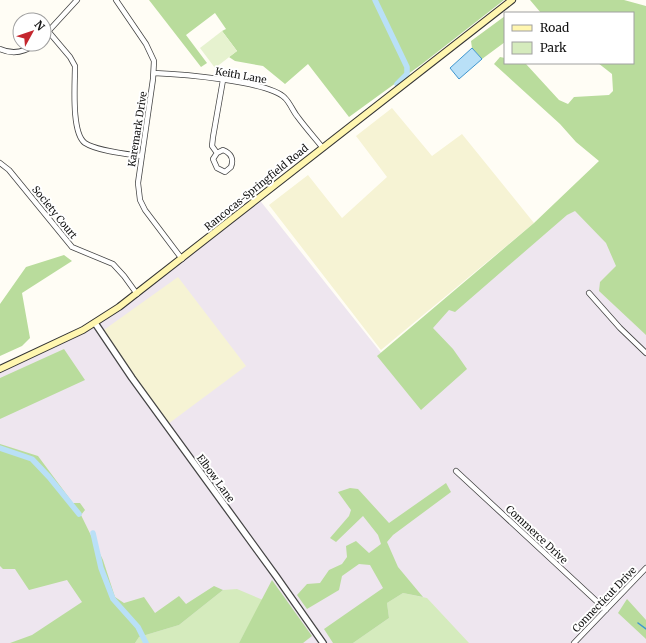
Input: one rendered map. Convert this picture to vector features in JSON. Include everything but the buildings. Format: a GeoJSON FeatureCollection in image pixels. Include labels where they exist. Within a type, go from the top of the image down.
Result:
{"type":"FeatureCollection","features":[{"type":"Feature","properties":{"kind":"main road","name":"Rancocas-Springfield Road"},"geometry":{"type":"LineString","coordinates":[[0,368],[95,323],[138,294],[322,147],[512,0]]}},
{"type":"Feature","properties":{"kind":"street"},"geometry":{"type":"LineString","coordinates":[[52,27],[77,0]]}},
{"type":"Feature","properties":{"kind":"street","name":"Karemark Drive"},"geometry":{"type":"LineString","coordinates":[[116,0],[149,50],[154,61],[154,73],[138,183],[140,200],[145,210],[182,259]]}},
{"type":"Feature","properties":{"kind":"street"},"geometry":{"type":"LineString","coordinates":[[52,36],[70,57],[75,66],[76,128],[82,140],[93,147],[142,156]]}},
{"type":"Feature","properties":{"kind":"street"},"geometry":{"type":"LineString","coordinates":[[0,49],[12,52]]}},
{"type":"Feature","properties":{"kind":"street","name":"Keith Lane"},"geometry":{"type":"LineString","coordinates":[[154,73],[187,74],[261,86],[272,90],[285,98],[296,116],[322,147]]}},
{"type":"Feature","properties":{"kind":"street"},"geometry":{"type":"LineString","coordinates":[[217,154],[212,146],[212,137],[223,80]]}},
{"type":"Feature","properties":{"kind":"street"},"geometry":{"type":"LineString","coordinates":[[224,150],[227,152],[232,158],[232,167],[225,172],[217,168],[213,159],[217,154],[224,150]]}},
{"type":"Feature","properties":{"kind":"street","name":"Society Court"},"geometry":{"type":"LineString","coordinates":[[0,163],[9,170],[72,247],[113,264],[138,294]]}},
{"type":"Feature","properties":{"kind":"street"},"geometry":{"type":"LineString","coordinates":[[589,292],[620,328],[646,353]]}},
{"type":"Feature","properties":{"kind":"street","name":"Elbow Lane"},"geometry":{"type":"LineString","coordinates":[[95,323],[132,378],[323,643]]}},
{"type":"Feature","properties":{"kind":"street","name":"Commerce Drive"},"geometry":{"type":"LineString","coordinates":[[456,471],[606,610]]}},
{"type":"Feature","properties":{"kind":"street","name":"Connecticut Drive"},"geometry":{"type":"LineString","coordinates":[[574,643],[646,568]]}},
{"type":"Feature","properties":{"kind":"shaded area"},"geometry":{"type":"Polygon","coordinates":[[[392,108],[432,156],[462,134],[534,223],[381,350],[269,205],[308,175],[342,218],[387,177],[356,136],[392,108]]]}},
{"type":"Feature","properties":{"kind":"shaded area"},"geometry":{"type":"Polygon","coordinates":[[[600,172],[646,213],[646,643],[0,643],[0,369],[95,323],[258,198],[382,354],[600,172]]]}},
{"type":"Feature","properties":{"kind":"shaded area"},"geometry":{"type":"Polygon","coordinates":[[[178,277],[246,366],[168,424],[101,332],[178,277]]]}},
{"type":"Feature","properties":{"kind":"green space"},"geometry":{"type":"Polygon","coordinates":[[[149,0],[504,0],[422,64],[349,117],[308,64],[285,84],[263,66],[235,61],[229,57],[237,51],[222,31],[226,29],[215,13],[186,35],[207,63],[201,67],[149,0]]]}},
{"type":"Feature","properties":{"kind":"green space"},"geometry":{"type":"Polygon","coordinates":[[[530,0],[624,0],[646,6],[646,335],[599,291],[600,282],[616,266],[606,243],[575,211],[567,215],[455,312],[449,310],[433,328],[453,349],[467,369],[421,410],[377,356],[534,223],[599,161],[576,142],[560,124],[494,64],[500,57],[504,58],[504,64],[526,64],[559,100],[568,104],[574,97],[609,95],[613,91],[612,74],[599,64],[634,64],[634,12],[540,12],[530,0]]]}},
{"type":"Feature","properties":{"kind":"green space"},"geometry":{"type":"Polygon","coordinates":[[[504,17],[504,43],[482,59],[472,48],[471,41],[504,17]]]}},
{"type":"Feature","properties":{"kind":"green space"},"geometry":{"type":"Polygon","coordinates":[[[222,31],[237,51],[215,68],[200,48],[222,31]]]}},
{"type":"Feature","properties":{"kind":"green space"},"geometry":{"type":"Polygon","coordinates":[[[64,255],[72,261],[22,293],[30,338],[22,346],[0,356],[0,304],[26,267],[64,255]]]}},
{"type":"Feature","properties":{"kind":"green space"},"geometry":{"type":"Polygon","coordinates":[[[64,349],[85,380],[0,419],[0,378],[64,349]]]}},
{"type":"Feature","properties":{"kind":"green space"},"geometry":{"type":"Polygon","coordinates":[[[0,444],[38,456],[73,503],[80,503],[85,510],[81,515],[103,560],[115,597],[124,603],[144,597],[155,613],[179,596],[186,604],[214,586],[223,590],[179,625],[139,637],[135,643],[10,643],[32,635],[82,602],[67,580],[29,590],[15,569],[3,569],[0,566],[0,444]]]}},
{"type":"Feature","properties":{"kind":"green space"},"geometry":{"type":"Polygon","coordinates":[[[446,483],[451,492],[393,535],[387,542],[398,567],[423,597],[403,593],[387,603],[389,618],[353,643],[333,643],[324,629],[383,588],[370,565],[359,564],[342,576],[339,590],[307,609],[297,595],[307,584],[320,583],[329,570],[342,564],[347,557],[346,546],[356,541],[369,553],[381,544],[378,535],[363,516],[336,542],[330,538],[349,516],[351,510],[338,492],[350,488],[358,489],[389,523],[446,483]]]}},
{"type":"Feature","properties":{"kind":"green space"},"geometry":{"type":"Polygon","coordinates":[[[272,580],[312,636],[303,643],[239,643],[272,580]]]}},
{"type":"Feature","properties":{"kind":"green space"},"geometry":{"type":"Polygon","coordinates":[[[237,589],[263,600],[239,643],[135,643],[139,637],[179,625],[223,590],[237,589]]]}},
{"type":"Feature","properties":{"kind":"green space"},"geometry":{"type":"Polygon","coordinates":[[[403,593],[427,598],[469,643],[353,643],[389,618],[387,603],[403,593]]]}},
{"type":"Feature","properties":{"kind":"green space"},"geometry":{"type":"Polygon","coordinates":[[[627,599],[646,620],[646,639],[618,613],[627,599]]]}},
{"type":"Feature","properties":{"kind":"water"},"geometry":{"type":"Polygon","coordinates":[[[472,48],[482,59],[459,79],[450,68],[472,48]]]}},
{"type":"Feature","properties":{"kind":"waterway"},"geometry":{"type":"LineString","coordinates":[[375,0],[407,67],[407,74],[397,84]]}},
{"type":"Feature","properties":{"kind":"waterway"},"geometry":{"type":"LineString","coordinates":[[0,448],[32,459],[49,477],[79,514]]}},
{"type":"Feature","properties":{"kind":"waterway"},"geometry":{"type":"LineString","coordinates":[[93,533],[101,568],[113,599],[138,627],[146,643]]}},
{"type":"Feature","properties":{"kind":"waterway"},"geometry":{"type":"LineString","coordinates":[[638,623],[646,629]]}}]}
